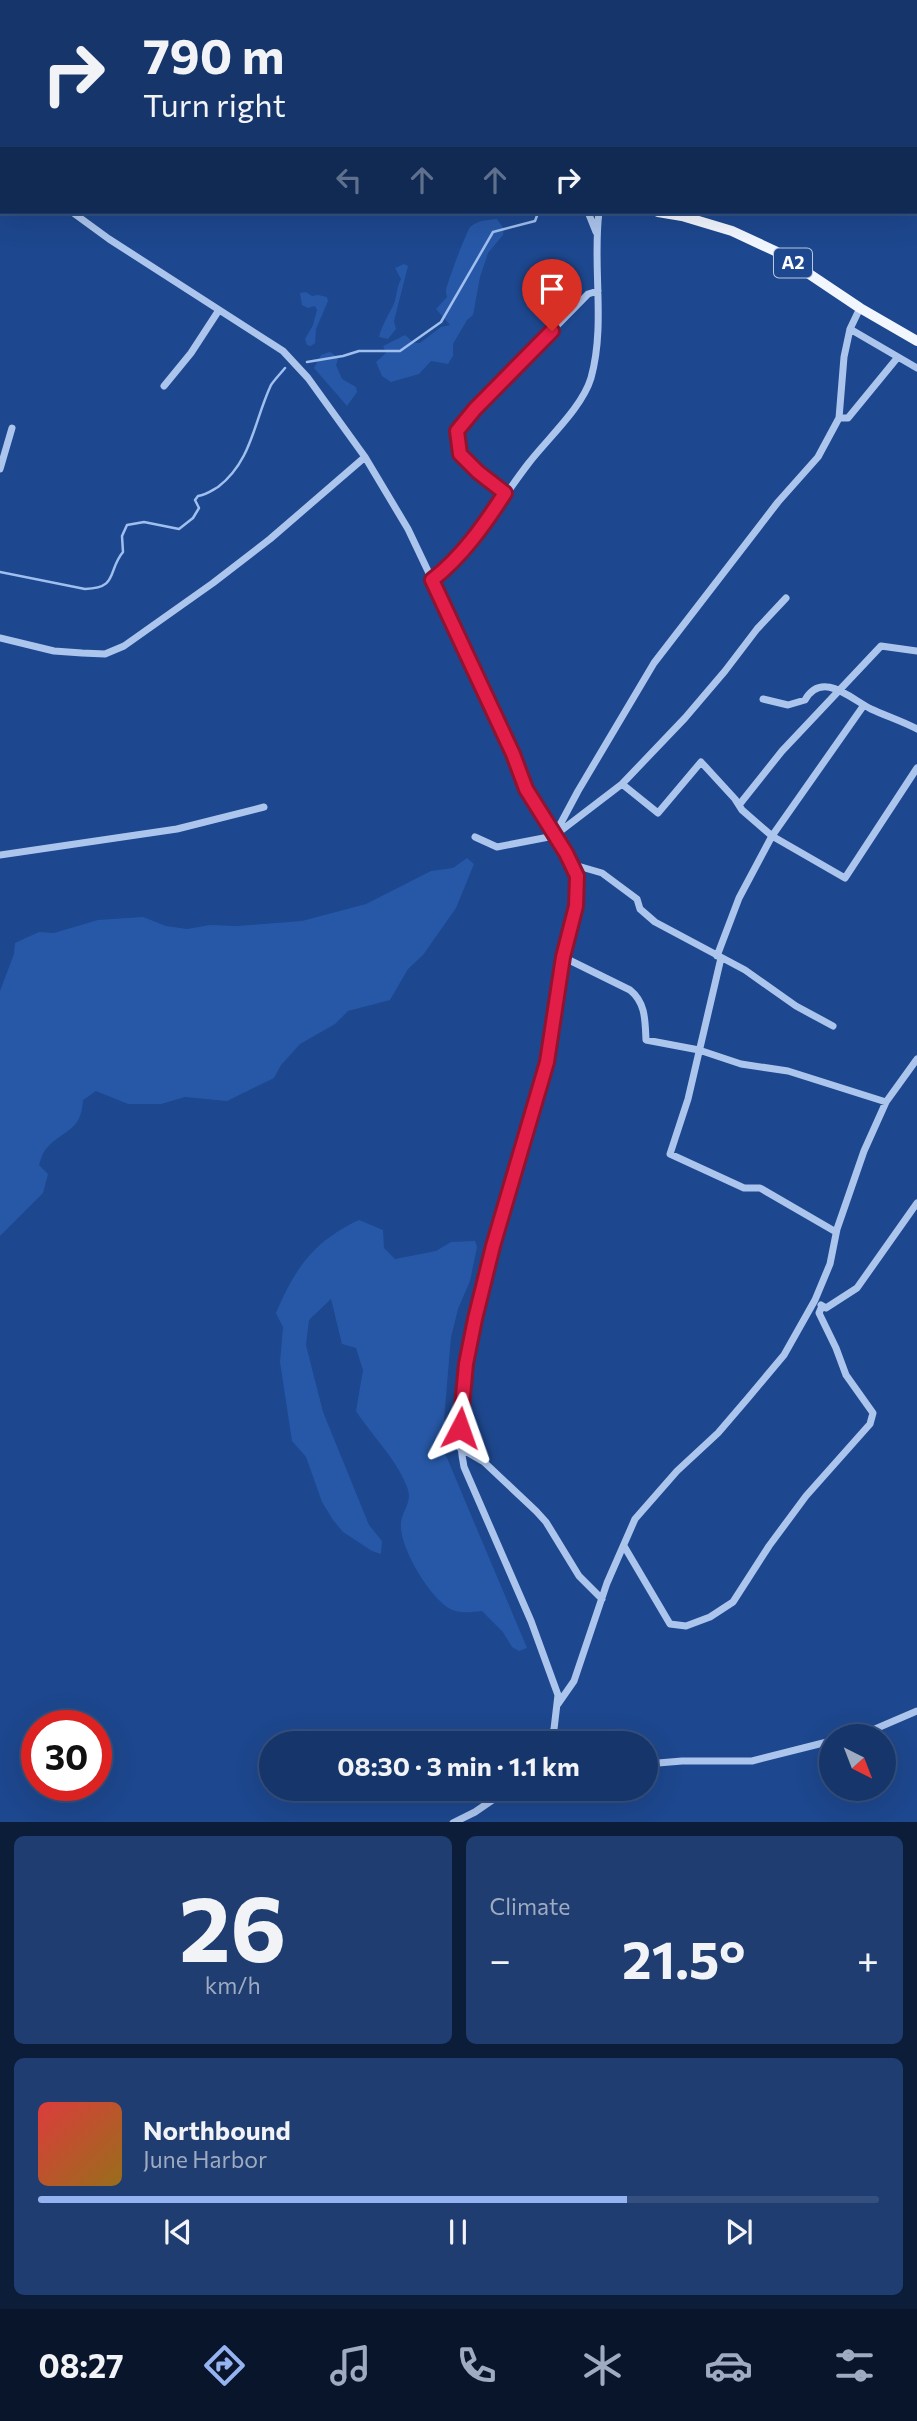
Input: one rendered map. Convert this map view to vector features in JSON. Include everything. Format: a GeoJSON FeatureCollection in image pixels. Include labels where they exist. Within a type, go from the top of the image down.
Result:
{"type":"FeatureCollection","features":[{"type":"Feature","properties":{"kind":"main road","name":"A2"},"geometry":{"type":"LineString","coordinates":[[670,214],[732,231],[775,251],[917,341]]}},
{"type":"Feature","properties":{"kind":"street"},"geometry":{"type":"LineString","coordinates":[[75,214],[283,351],[308,378],[365,457],[408,529],[498,721],[526,789],[577,876],[576,906],[563,957],[547,1062],[493,1246],[466,1364],[461,1409],[460,1448],[464,1467],[531,1620],[558,1695],[553,1731]]}},
{"type":"Feature","properties":{"kind":"street"},"geometry":{"type":"LineString","coordinates":[[590,214],[596,233]]}},
{"type":"Feature","properties":{"kind":"street"},"geometry":{"type":"LineString","coordinates":[[432,580],[449,568],[578,403],[590,380],[596,348],[596,233],[599,214]]}},
{"type":"Feature","properties":{"kind":"street"},"geometry":{"type":"LineString","coordinates":[[505,493],[460,454],[457,431],[503,379],[588,294],[598,291]]}},
{"type":"Feature","properties":{"kind":"street"},"geometry":{"type":"LineString","coordinates":[[554,836],[578,790],[654,663],[770,512],[818,457],[839,418],[844,357],[850,328],[860,307]]}},
{"type":"Feature","properties":{"kind":"street"},"geometry":{"type":"LineString","coordinates":[[164,386],[191,353],[219,310]]}},
{"type":"Feature","properties":{"kind":"street"},"geometry":{"type":"LineString","coordinates":[[850,328],[917,368]]}},
{"type":"Feature","properties":{"kind":"street"},"geometry":{"type":"LineString","coordinates":[[839,418],[848,418],[898,357]]}},
{"type":"Feature","properties":{"kind":"street"},"geometry":{"type":"LineString","coordinates":[[0,469],[12,428]]}},
{"type":"Feature","properties":{"kind":"street"},"geometry":{"type":"LineString","coordinates":[[0,638],[54,651],[105,654],[124,646],[260,547],[365,457]]}},
{"type":"Feature","properties":{"kind":"street"},"geometry":{"type":"LineString","coordinates":[[475,837],[497,847],[554,836],[622,784],[685,718],[757,629],[786,598]]}},
{"type":"Feature","properties":{"kind":"street"},"geometry":{"type":"LineString","coordinates":[[739,805],[782,751],[881,646],[917,651]]}},
{"type":"Feature","properties":{"kind":"street"},"geometry":{"type":"LineString","coordinates":[[763,699],[788,705],[805,700],[816,687],[831,687],[917,729]]}},
{"type":"Feature","properties":{"kind":"street"},"geometry":{"type":"LineString","coordinates":[[836,1232],[760,1188],[744,1188],[670,1154],[688,1099],[719,957],[738,898],[772,836],[864,705]]}},
{"type":"Feature","properties":{"kind":"street"},"geometry":{"type":"LineString","coordinates":[[622,784],[658,813],[701,762],[741,810],[772,836],[845,878],[917,768]]}},
{"type":"Feature","properties":{"kind":"street"},"geometry":{"type":"LineString","coordinates":[[0,855],[177,829],[264,807]]}},
{"type":"Feature","properties":{"kind":"street"},"geometry":{"type":"LineString","coordinates":[[571,863],[602,873],[637,899],[640,909],[654,922],[745,970],[796,1006],[833,1026]]}},
{"type":"Feature","properties":{"kind":"street"},"geometry":{"type":"LineString","coordinates":[[563,957],[637,995],[642,1003],[646,1041],[699,1050],[724,1060],[788,1071],[886,1102]]}},
{"type":"Feature","properties":{"kind":"street"},"geometry":{"type":"LineString","coordinates":[[557,1705],[574,1681],[602,1599],[635,1519],[677,1471],[718,1433],[784,1355],[815,1300],[830,1264],[836,1232],[864,1151],[886,1102],[917,1059]]}},
{"type":"Feature","properties":{"kind":"street"},"geometry":{"type":"LineString","coordinates":[[815,1300],[826,1308],[856,1289],[917,1203]]}},
{"type":"Feature","properties":{"kind":"street"},"geometry":{"type":"LineString","coordinates":[[624,1546],[670,1624],[686,1626],[710,1617],[733,1602],[769,1546],[806,1496],[870,1424],[873,1413],[846,1375],[819,1313],[822,1306]]}},
{"type":"Feature","properties":{"kind":"street"},"geometry":{"type":"LineString","coordinates":[[460,1448],[484,1462],[536,1511],[546,1522],[579,1576],[602,1599]]}},
{"type":"Feature","properties":{"kind":"street"},"geometry":{"type":"LineString","coordinates":[[887,1724],[917,1711]]}},
{"type":"Feature","properties":{"kind":"street"},"geometry":{"type":"LineString","coordinates":[[658,1763],[752,1761],[819,1744]]}},
{"type":"Feature","properties":{"kind":"street"},"geometry":{"type":"LineString","coordinates":[[453,1822],[491,1801]]}},
{"type":"Feature","properties":{"kind":"shaded area"},"geometry":{"type":"Polygon","coordinates":[[[497,219],[504,229],[503,235],[488,253],[480,277],[473,315],[467,320],[453,344],[453,356],[448,364],[431,361],[419,374],[391,382],[382,376],[376,362],[386,353],[383,346],[405,335],[414,343],[420,343],[441,327],[450,325],[436,309],[447,297],[449,280],[468,231],[476,223],[497,219]]]}},
{"type":"Feature","properties":{"kind":"shaded area"},"geometry":{"type":"Polygon","coordinates":[[[404,264],[408,266],[394,321],[396,329],[388,339],[379,337],[401,279],[395,268],[404,264]]]}},
{"type":"Feature","properties":{"kind":"shaded area"},"geometry":{"type":"Polygon","coordinates":[[[306,292],[312,296],[327,297],[328,301],[316,329],[315,343],[311,346],[307,345],[305,339],[317,310],[315,306],[308,308],[302,305],[300,293],[306,292]]]}},
{"type":"Feature","properties":{"kind":"shaded area"},"geometry":{"type":"Polygon","coordinates":[[[330,352],[338,359],[336,365],[342,379],[356,387],[357,392],[347,406],[314,368],[321,355],[330,352]]]}},
{"type":"Feature","properties":{"kind":"shaded area"},"geometry":{"type":"Polygon","coordinates":[[[467,858],[474,864],[456,908],[423,955],[408,969],[390,1000],[348,1011],[335,1024],[300,1044],[281,1065],[274,1078],[227,1101],[185,1097],[161,1104],[128,1104],[96,1091],[83,1100],[82,1111],[75,1124],[44,1152],[39,1165],[48,1174],[43,1193],[0,1236],[0,991],[14,954],[15,943],[39,932],[54,933],[98,920],[143,917],[166,926],[187,929],[210,925],[237,926],[302,921],[366,904],[431,871],[453,868],[467,858]]]}},
{"type":"Feature","properties":{"kind":"shaded area"},"geometry":{"type":"Polygon","coordinates":[[[359,1220],[383,1230],[384,1248],[395,1259],[436,1251],[451,1242],[475,1241],[477,1247],[470,1281],[458,1309],[451,1337],[444,1420],[450,1440],[442,1446],[527,1648],[519,1651],[512,1647],[503,1632],[482,1611],[462,1612],[450,1609],[433,1594],[417,1570],[401,1532],[409,1492],[390,1457],[356,1411],[363,1370],[356,1348],[342,1344],[331,1299],[309,1320],[306,1345],[323,1412],[369,1525],[382,1541],[381,1554],[343,1532],[333,1520],[322,1502],[306,1457],[292,1441],[280,1362],[283,1327],[276,1313],[291,1282],[308,1258],[330,1237],[359,1220]]]}},
{"type":"Feature","properties":{"kind":"waterway"},"geometry":{"type":"LineString","coordinates":[[307,362],[359,351],[400,351],[441,322],[493,232],[535,221],[538,214]]}},
{"type":"Feature","properties":{"kind":"waterway"},"geometry":{"type":"LineString","coordinates":[[0,572],[85,589],[96,588],[108,582],[123,552],[122,536],[127,525],[144,522],[179,529],[193,518],[199,508],[195,500],[198,496],[218,487],[229,477],[251,440],[271,385],[285,368]]}},
{"type":"Feature","properties":{"kind":"route"},"geometry":{"type":"LineString","coordinates":[[460,1428],[466,1364],[475,1319],[493,1246],[547,1062],[563,957],[576,906],[577,876],[566,853],[526,789],[513,754],[432,580],[449,568],[505,493],[460,454],[457,431],[475,409],[552,331]]}}]}
